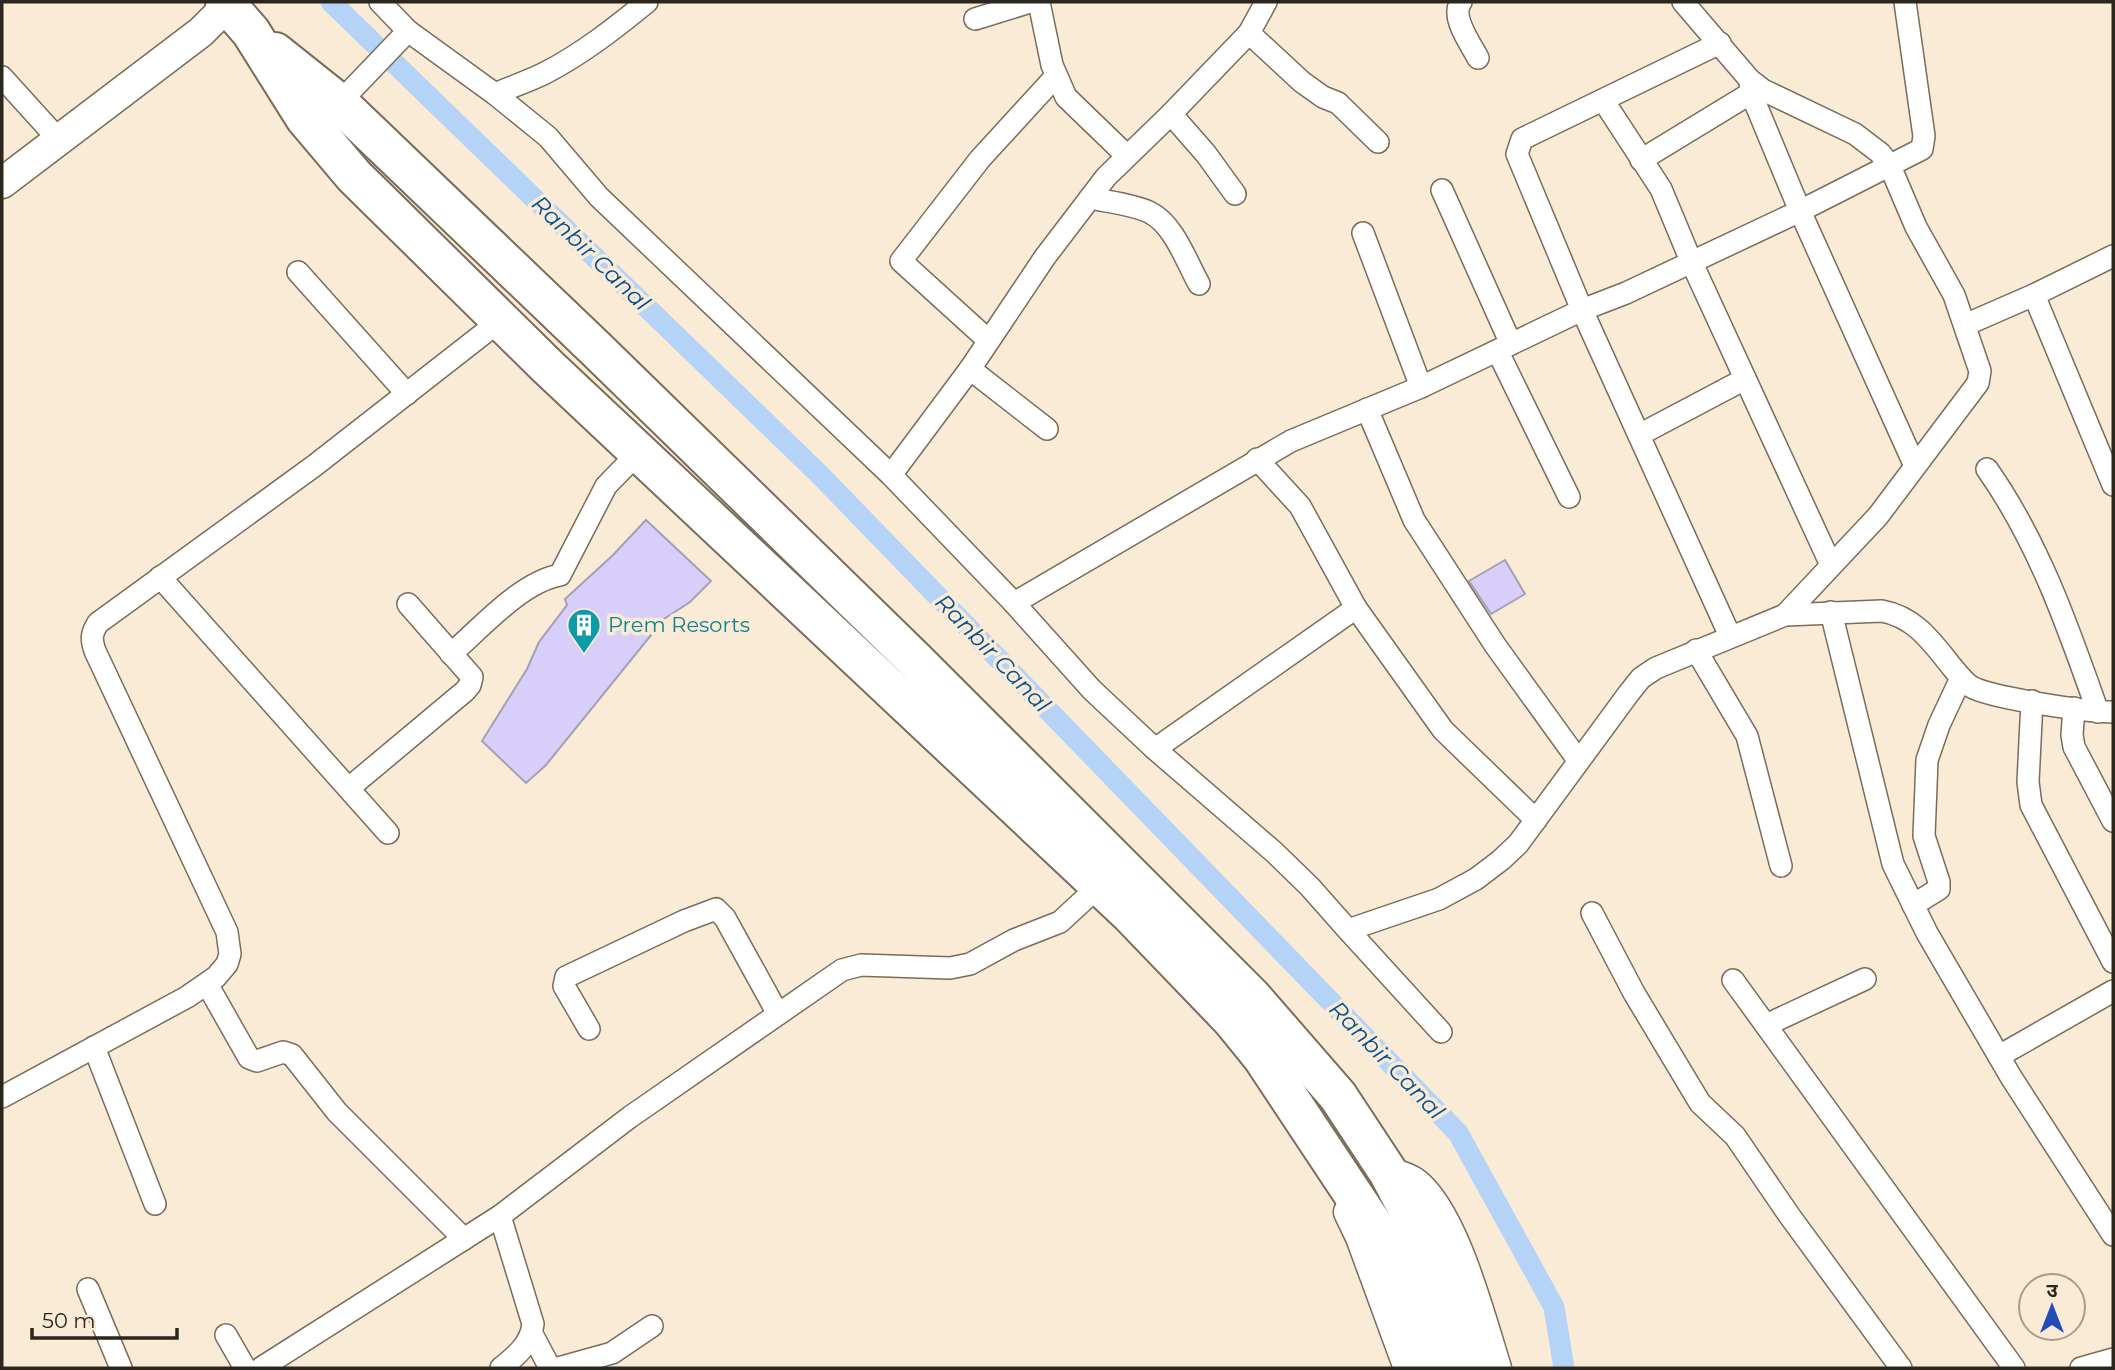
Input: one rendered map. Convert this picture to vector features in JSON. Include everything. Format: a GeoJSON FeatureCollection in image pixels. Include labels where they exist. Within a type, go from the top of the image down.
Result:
{"type":"FeatureCollection","features":[{"type":"Feature","properties":{"kind":"highway"},"geometry":{"type":"LineString","coordinates":[[235,13],[339,103],[896,641],[1252,997],[1338,1096],[1388,1172],[1446,1282],[1474,1368]]}},
{"type":"Feature","properties":{"kind":"highway"},"geometry":{"type":"LineString","coordinates":[[235,13],[325,144],[501,320],[1099,886],[1193,977],[1233,1020],[1282,1086],[1324,1152],[1351,1188],[1413,1290],[1442,1368]]}},
{"type":"Feature","properties":{"kind":"street"},"geometry":{"type":"LineString","coordinates":[[380,2],[401,38],[495,94],[548,137],[598,197],[891,475],[1014,603],[1092,690],[1310,887],[1441,1032]]}},
{"type":"Feature","properties":{"kind":"street"},"geometry":{"type":"LineString","coordinates":[[495,94],[544,74],[574,57],[648,2]]}},
{"type":"Feature","properties":{"kind":"street"},"geometry":{"type":"LineString","coordinates":[[975,19],[1030,2]]}},
{"type":"Feature","properties":{"kind":"street"},"geometry":{"type":"LineString","coordinates":[[1036,2],[1040,7],[1056,76],[1066,97],[1126,155]]}},
{"type":"Feature","properties":{"kind":"street"},"geometry":{"type":"LineString","coordinates":[[891,475],[970,369],[1045,257],[1090,198],[1126,155],[1171,114],[1249,33],[1266,2]]}},
{"type":"Feature","properties":{"kind":"street"},"geometry":{"type":"LineString","coordinates":[[1461,2],[1457,8],[1458,16],[1478,58]]}},
{"type":"Feature","properties":{"kind":"street"},"geometry":{"type":"LineString","coordinates":[[1683,2],[1720,43],[1751,87],[1800,211],[1915,466]]}},
{"type":"Feature","properties":{"kind":"street"},"geometry":{"type":"LineString","coordinates":[[1014,603],[1256,459],[1292,441],[1421,387],[1582,310],[1626,293],[1800,211],[1922,149],[1924,144],[1905,2]]}},
{"type":"Feature","properties":{"kind":"street"},"geometry":{"type":"LineString","coordinates":[[2,183],[201,32],[235,13]]}},
{"type":"Feature","properties":{"kind":"street"},"geometry":{"type":"LineString","coordinates":[[1249,33],[1302,82],[1323,97],[1338,103],[1378,142]]}},
{"type":"Feature","properties":{"kind":"street"},"geometry":{"type":"LineString","coordinates":[[339,103],[372,72],[401,38]]}},
{"type":"Feature","properties":{"kind":"street"},"geometry":{"type":"LineString","coordinates":[[1720,43],[1522,139],[1517,154],[1582,310],[1730,636]]}},
{"type":"Feature","properties":{"kind":"street"},"geometry":{"type":"LineString","coordinates":[[988,340],[901,261],[980,159],[1056,76]]}},
{"type":"Feature","properties":{"kind":"street"},"geometry":{"type":"LineString","coordinates":[[2,77],[59,140]]}},
{"type":"Feature","properties":{"kind":"street"},"geometry":{"type":"LineString","coordinates":[[1641,160],[1751,87],[1763,90],[1868,142],[1890,166],[1916,227],[1954,295],[1980,371],[1978,383],[1878,516],[1785,615]]}},
{"type":"Feature","properties":{"kind":"street"},"geometry":{"type":"LineString","coordinates":[[1603,100],[1661,189],[1691,261],[1831,565]]}},
{"type":"Feature","properties":{"kind":"street"},"geometry":{"type":"LineString","coordinates":[[1171,114],[1206,154],[1235,194]]}},
{"type":"Feature","properties":{"kind":"street"},"geometry":{"type":"LineString","coordinates":[[1442,190],[1505,348],[1569,497]]}},
{"type":"Feature","properties":{"kind":"street"},"geometry":{"type":"LineString","coordinates":[[1090,198],[1144,210],[1158,217],[1170,232],[1199,284]]}},
{"type":"Feature","properties":{"kind":"street"},"geometry":{"type":"LineString","coordinates":[[1363,233],[1421,387]]}},
{"type":"Feature","properties":{"kind":"street"},"geometry":{"type":"LineString","coordinates":[[1965,325],[2113,256]]}},
{"type":"Feature","properties":{"kind":"street"},"geometry":{"type":"LineString","coordinates":[[298,272],[407,394]]}},
{"type":"Feature","properties":{"kind":"street"},"geometry":{"type":"LineString","coordinates":[[2034,295],[2113,485]]}},
{"type":"Feature","properties":{"kind":"street"},"geometry":{"type":"LineString","coordinates":[[2,1097],[187,998],[216,977],[227,964],[230,954],[227,932],[91,638],[92,631],[160,577],[314,466],[501,320]]}},
{"type":"Feature","properties":{"kind":"street"},"geometry":{"type":"LineString","coordinates":[[970,369],[1047,429]]}},
{"type":"Feature","properties":{"kind":"street"},"geometry":{"type":"LineString","coordinates":[[1639,435],[1745,379]]}},
{"type":"Feature","properties":{"kind":"street"},"geometry":{"type":"LineString","coordinates":[[1367,409],[1415,520],[1495,645],[1578,760]]}},
{"type":"Feature","properties":{"kind":"street"},"geometry":{"type":"LineString","coordinates":[[451,654],[525,590],[547,577],[560,575],[606,486],[639,452]]}},
{"type":"Feature","properties":{"kind":"street"},"geometry":{"type":"LineString","coordinates":[[1256,459],[1300,506],[1356,608],[1443,730],[1536,820]]}},
{"type":"Feature","properties":{"kind":"street"},"geometry":{"type":"LineString","coordinates":[[1987,469],[2035,549],[2106,712]]}},
{"type":"Feature","properties":{"kind":"street"},"geometry":{"type":"LineString","coordinates":[[160,577],[388,833]]}},
{"type":"Feature","properties":{"kind":"street"},"geometry":{"type":"LineString","coordinates":[[349,788],[470,685],[471,677],[408,604]]}},
{"type":"Feature","properties":{"kind":"street"},"geometry":{"type":"LineString","coordinates":[[1155,749],[1356,608]]}},
{"type":"Feature","properties":{"kind":"street"},"geometry":{"type":"LineString","coordinates":[[1348,930],[1420,907],[1476,878],[1518,844],[1641,678],[1656,668],[1696,650],[1785,615],[1831,611],[1882,611],[1905,618],[1917,626],[1971,687],[1983,692],[2106,712]]}},
{"type":"Feature","properties":{"kind":"street"},"geometry":{"type":"LineString","coordinates":[[1831,611],[1893,864],[1913,905],[1999,1056],[2113,1235]]}},
{"type":"Feature","properties":{"kind":"street"},"geometry":{"type":"LineString","coordinates":[[1696,650],[1747,736],[1781,866]]}},
{"type":"Feature","properties":{"kind":"street"},"geometry":{"type":"LineString","coordinates":[[1913,905],[1939,889],[1924,836],[1927,760],[1939,725],[1961,678]]}},
{"type":"Feature","properties":{"kind":"street"},"geometry":{"type":"LineString","coordinates":[[2032,701],[2028,782],[2031,805],[2113,962]]}},
{"type":"Feature","properties":{"kind":"street"},"geometry":{"type":"LineString","coordinates":[[2074,708],[2074,747],[2113,821]]}},
{"type":"Feature","properties":{"kind":"street"},"geometry":{"type":"LineString","coordinates":[[261,1368],[500,1216],[630,1117],[850,967],[950,968],[970,964],[1014,940],[1060,922],[1099,886]]}},
{"type":"Feature","properties":{"kind":"street"},"geometry":{"type":"LineString","coordinates":[[589,1029],[564,986],[566,977],[684,921],[716,909],[724,918],[778,1014]]}},
{"type":"Feature","properties":{"kind":"street"},"geometry":{"type":"LineString","coordinates":[[1592,912],[1634,993],[1700,1103],[1735,1136],[1788,1215],[1902,1368]]}},
{"type":"Feature","properties":{"kind":"street"},"geometry":{"type":"LineString","coordinates":[[1766,1025],[1865,979]]}},
{"type":"Feature","properties":{"kind":"street"},"geometry":{"type":"LineString","coordinates":[[1733,981],[2014,1368]]}},
{"type":"Feature","properties":{"kind":"street"},"geometry":{"type":"LineString","coordinates":[[207,984],[249,1058],[257,1061],[283,1052],[292,1055],[337,1112],[464,1239]]}},
{"type":"Feature","properties":{"kind":"street"},"geometry":{"type":"LineString","coordinates":[[1999,1056],[2113,991]]}},
{"type":"Feature","properties":{"kind":"street"},"geometry":{"type":"LineString","coordinates":[[94,1046],[155,1204]]}},
{"type":"Feature","properties":{"kind":"street"},"geometry":{"type":"LineString","coordinates":[[1324,1152],[1361,1237],[1409,1368]]}},
{"type":"Feature","properties":{"kind":"street"},"geometry":{"type":"LineString","coordinates":[[1388,1172],[1412,1182],[1431,1200],[1462,1264],[1496,1368]]}},
{"type":"Feature","properties":{"kind":"street"},"geometry":{"type":"LineString","coordinates":[[500,1216],[533,1324],[532,1334],[523,1348],[500,1368]]}},
{"type":"Feature","properties":{"kind":"street"},"geometry":{"type":"LineString","coordinates":[[88,1289],[121,1368]]}},
{"type":"Feature","properties":{"kind":"street"},"geometry":{"type":"LineString","coordinates":[[558,1368],[612,1353],[652,1326]]}},
{"type":"Feature","properties":{"kind":"street"},"geometry":{"type":"LineString","coordinates":[[532,1334],[550,1368]]}},
{"type":"Feature","properties":{"kind":"street"},"geometry":{"type":"LineString","coordinates":[[226,1335],[245,1368]]}},
{"type":"Feature","properties":{"kind":"street"},"geometry":{"type":"LineString","coordinates":[[2081,1368],[2113,1359]]}},
{"type":"Feature","properties":{"kind":"building","name":"Prem Resorts"},"geometry":{"type":"Polygon","coordinates":[[[646,520],[711,581],[690,602],[664,619],[546,765],[526,783],[482,741],[527,669],[539,642],[567,605],[565,599],[646,520]]]}},
{"type":"Feature","properties":{"kind":"building"},"geometry":{"type":"Polygon","coordinates":[[[1505,560],[1525,594],[1491,614],[1469,581],[1505,560]]]}},
{"type":"Feature","properties":{"kind":"waterway","name":"Ranbir Canal"},"geometry":{"type":"LineString","coordinates":[[331,2],[820,475],[1458,1133],[1554,1307],[1564,1368]]}},
{"type":"Feature","properties":{"kind":"place","name":"Prem Resorts"},"geometry":{"type":"Point","coordinates":[584,655]}}]}
